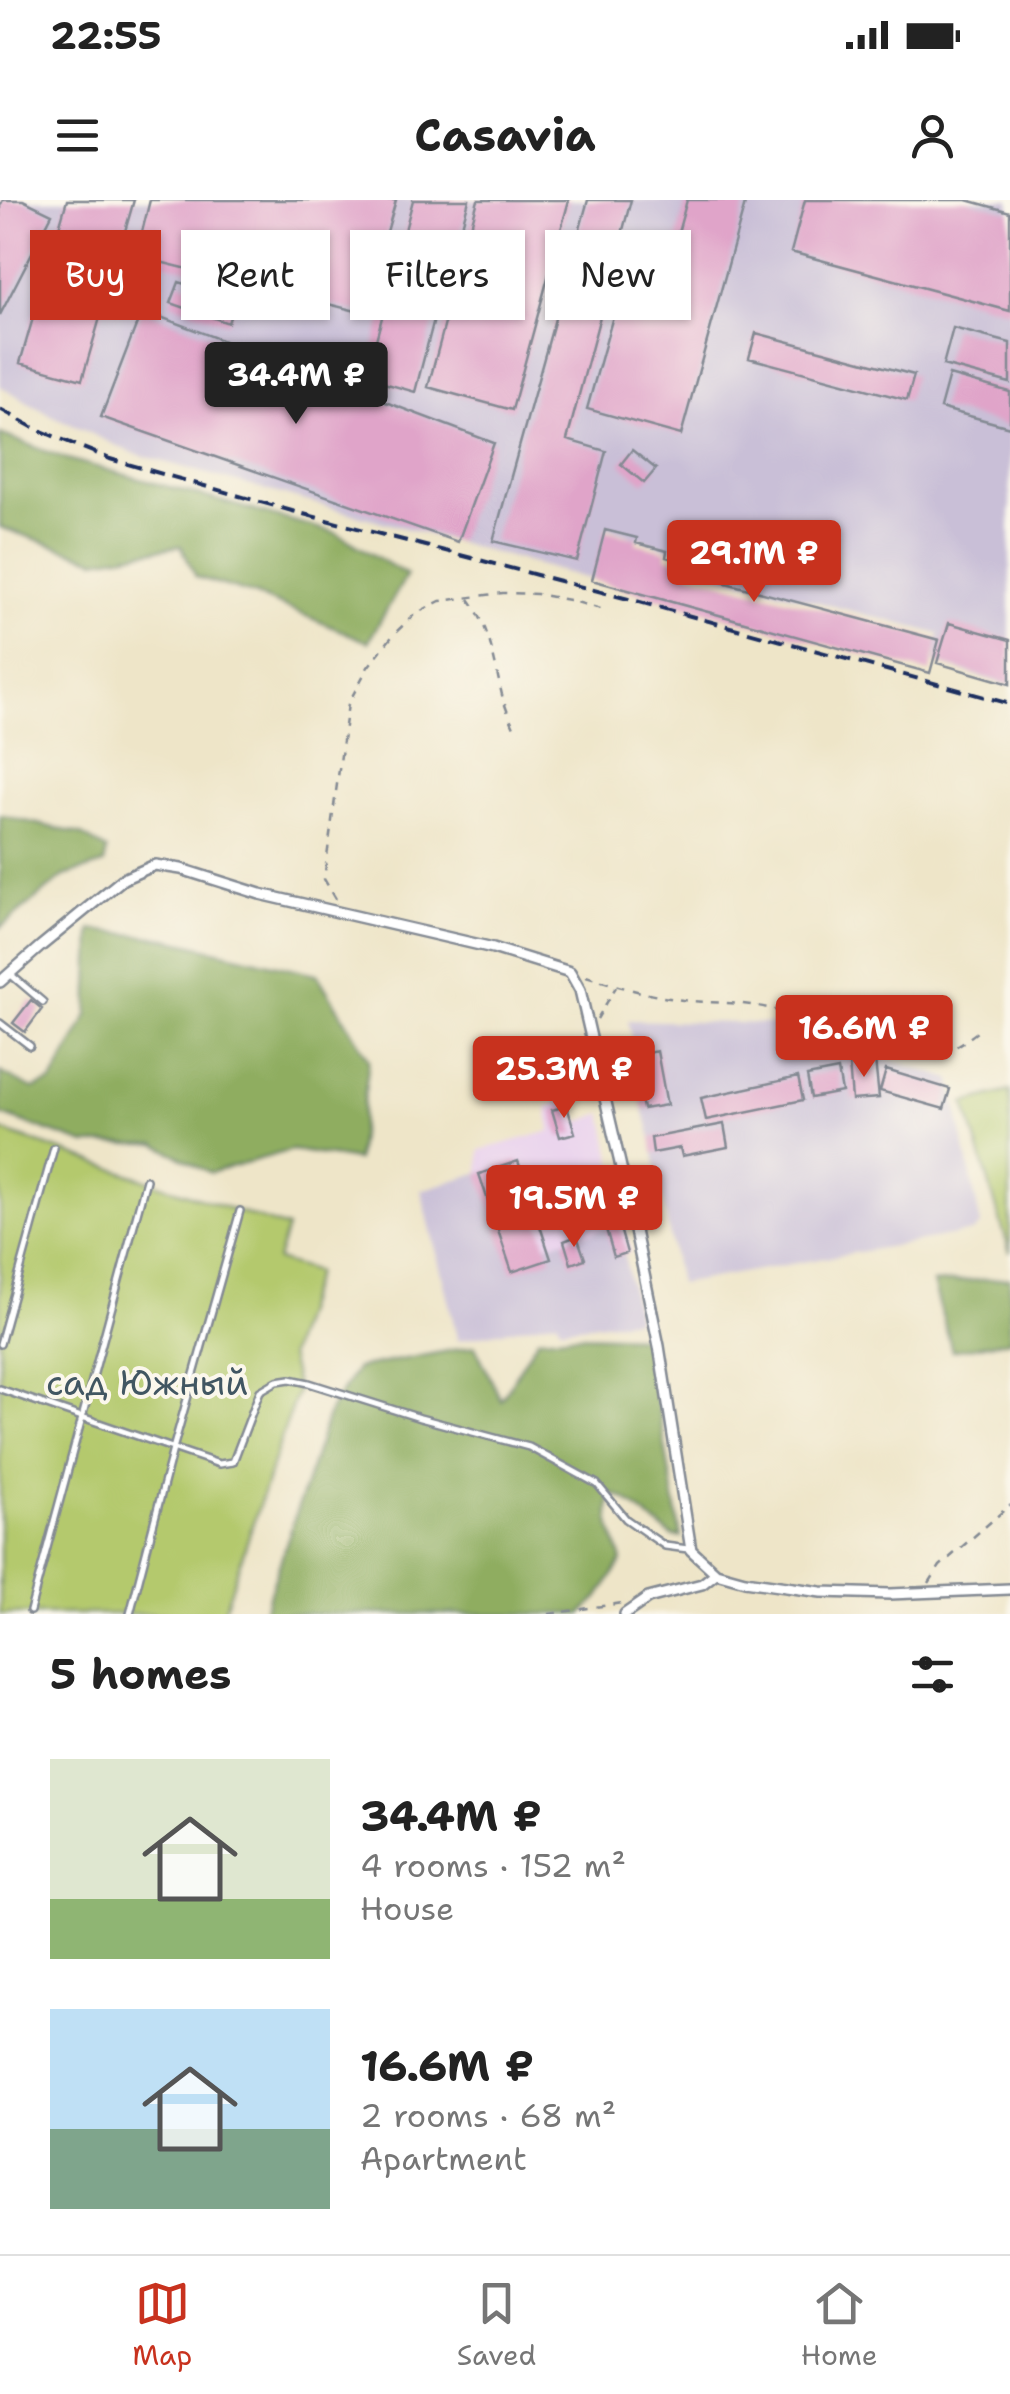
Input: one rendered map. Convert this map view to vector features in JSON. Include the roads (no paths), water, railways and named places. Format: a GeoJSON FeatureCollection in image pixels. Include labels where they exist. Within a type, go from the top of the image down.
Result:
{"type":"FeatureCollection","features":[{"type":"Feature","properties":{"kind":"street"},"geometry":{"type":"LineString","coordinates":[[0,982],[124,879],[155,865],[181,868],[260,894],[493,948],[570,972],[580,990],[630,1202],[659,1346],[692,1550],[716,1574],[821,1592],[890,1594],[1010,1589]]}},
{"type":"Feature","properties":{"kind":"street"},"geometry":{"type":"LineString","coordinates":[[625,1614],[648,1598],[702,1584],[716,1574]]}},
{"type":"Feature","properties":{"kind":"lane"},"geometry":{"type":"LineString","coordinates":[[10,974],[43,1002]]}},
{"type":"Feature","properties":{"kind":"lane"},"geometry":{"type":"LineString","coordinates":[[0,1022],[30,1046]]}},
{"type":"Feature","properties":{"kind":"lane"},"geometry":{"type":"LineString","coordinates":[[0,1344],[54,1148]]}},
{"type":"Feature","properties":{"kind":"lane"},"geometry":{"type":"LineString","coordinates":[[30,1611],[146,1180]]}},
{"type":"Feature","properties":{"kind":"lane"},"geometry":{"type":"LineString","coordinates":[[130,1614],[240,1212]]}},
{"type":"Feature","properties":{"kind":"lane"},"geometry":{"type":"LineString","coordinates":[[0,1389],[219,1464],[233,1462],[260,1392],[278,1380],[309,1383],[529,1447],[597,1484],[626,1519],[646,1534],[665,1546],[692,1550]]}},
{"type":"Feature","properties":{"kind":"railway"},"geometry":{"type":"LineString","coordinates":[[0,409],[34,428],[110,459],[1010,704]]}},
{"type":"Feature","properties":{"kind":"park label","name":"сад Южный"},"geometry":{"type":"Point","coordinates":[147,1383]}}]}
